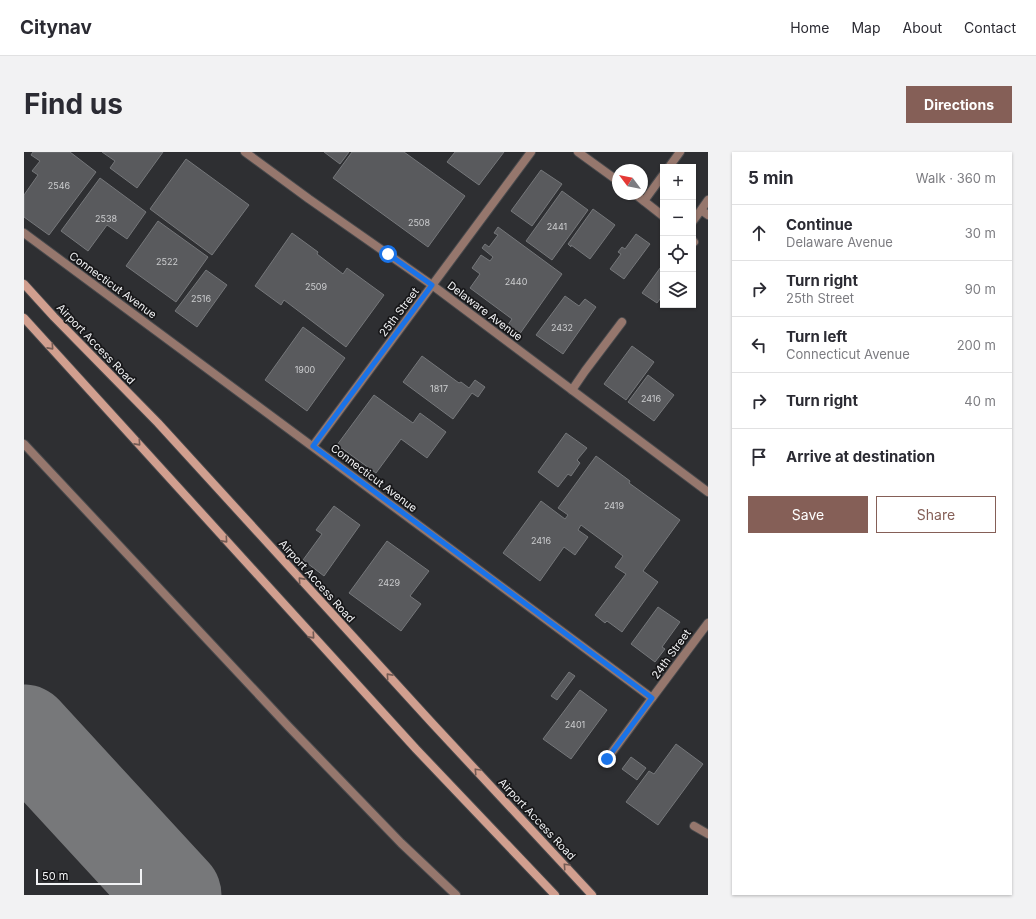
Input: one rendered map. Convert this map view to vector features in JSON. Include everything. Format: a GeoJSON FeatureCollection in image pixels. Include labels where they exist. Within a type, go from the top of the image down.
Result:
{"type":"FeatureCollection","features":[{"type":"Feature","properties":{"kind":"main road","name":"Airport Access Road"},"geometry":{"type":"LineString","coordinates":[[24,284],[54,317],[158,423],[432,723],[592,895]]}},
{"type":"Feature","properties":{"kind":"main road"},"geometry":{"type":"LineString","coordinates":[[24,318],[410,743],[555,895]]}},
{"type":"Feature","properties":{"kind":"street","name":"Delaware Avenue"},"geometry":{"type":"LineString","coordinates":[[245,152],[309,200],[432,285],[708,492]]}},
{"type":"Feature","properties":{"kind":"street","name":"25th Street"},"geometry":{"type":"LineString","coordinates":[[313,446],[531,152]]}},
{"type":"Feature","properties":{"kind":"street"},"geometry":{"type":"LineString","coordinates":[[578,152],[612,178]]}},
{"type":"Feature","properties":{"kind":"street"},"geometry":{"type":"LineString","coordinates":[[671,164],[680,152]]}},
{"type":"Feature","properties":{"kind":"street"},"geometry":{"type":"LineString","coordinates":[[648,195],[660,179]]}},
{"type":"Feature","properties":{"kind":"street"},"geometry":{"type":"LineString","coordinates":[[644,200],[660,213]]}},
{"type":"Feature","properties":{"kind":"street"},"geometry":{"type":"LineString","coordinates":[[696,217],[708,200]]}},
{"type":"Feature","properties":{"kind":"street"},"geometry":{"type":"LineString","coordinates":[[701,210],[708,215]]}},
{"type":"Feature","properties":{"kind":"street","name":"Connecticut Avenue"},"geometry":{"type":"LineString","coordinates":[[24,233],[652,698]]}},
{"type":"Feature","properties":{"kind":"street"},"geometry":{"type":"LineString","coordinates":[[572,390],[622,322]]}},
{"type":"Feature","properties":{"kind":"street"},"geometry":{"type":"LineString","coordinates":[[24,444],[294,732],[401,843],[456,895]]}},
{"type":"Feature","properties":{"kind":"street","name":"24th Street"},"geometry":{"type":"LineString","coordinates":[[607,759],[708,623]]}},
{"type":"Feature","properties":{"kind":"street"},"geometry":{"type":"LineString","coordinates":[[694,826],[708,834]]}},
{"type":"Feature","properties":{"kind":"building"},"geometry":{"type":"Polygon","coordinates":[[[33,152],[70,152],[96,172],[49,235],[24,217],[24,195],[38,175],[32,171],[40,161],[31,155],[33,152]]]}},
{"type":"Feature","properties":{"kind":"building"},"geometry":{"type":"Polygon","coordinates":[[[102,152],[163,152],[137,188],[110,168],[115,161],[102,152]]]}},
{"type":"Feature","properties":{"kind":"building"},"geometry":{"type":"Polygon","coordinates":[[[324,152],[349,152],[340,164],[324,152]]]}},
{"type":"Feature","properties":{"kind":"building"},"geometry":{"type":"Polygon","coordinates":[[[352,152],[404,152],[465,196],[428,247],[333,178],[352,152]]]}},
{"type":"Feature","properties":{"kind":"building"},"geometry":{"type":"Polygon","coordinates":[[[455,152],[504,152],[479,185],[447,162],[455,152]]]}},
{"type":"Feature","properties":{"kind":"building"},"geometry":{"type":"Polygon","coordinates":[[[186,159],[249,205],[212,255],[150,209],[186,159]]]}},
{"type":"Feature","properties":{"kind":"building"},"geometry":{"type":"Polygon","coordinates":[[[541,170],[562,184],[532,226],[511,211],[541,170]]]}},
{"type":"Feature","properties":{"kind":"building"},"geometry":{"type":"Polygon","coordinates":[[[100,178],[146,212],[127,239],[107,225],[88,251],[61,231],[100,178]]]}},
{"type":"Feature","properties":{"kind":"building"},"geometry":{"type":"Polygon","coordinates":[[[562,191],[588,210],[552,260],[526,241],[562,191]]]}},
{"type":"Feature","properties":{"kind":"building"},"geometry":{"type":"Polygon","coordinates":[[[593,209],[615,225],[590,259],[568,244],[593,209]]]}},
{"type":"Feature","properties":{"kind":"building"},"geometry":{"type":"Polygon","coordinates":[[[158,221],[208,257],[176,302],[126,266],[158,221]]]}},
{"type":"Feature","properties":{"kind":"building"},"geometry":{"type":"Polygon","coordinates":[[[498,227],[562,274],[519,335],[507,326],[512,319],[470,288],[480,274],[472,268],[481,255],[490,261],[493,257],[482,248],[485,244],[489,247],[498,235],[494,233],[498,227]]]}},
{"type":"Feature","properties":{"kind":"building"},"geometry":{"type":"Polygon","coordinates":[[[292,233],[318,252],[317,254],[343,274],[347,268],[384,295],[346,347],[284,300],[281,305],[255,286],[292,233]]]}},
{"type":"Feature","properties":{"kind":"building"},"geometry":{"type":"Polygon","coordinates":[[[636,234],[650,244],[624,279],[610,269],[621,254],[618,252],[622,247],[625,249],[636,234]]]}},
{"type":"Feature","properties":{"kind":"building"},"geometry":{"type":"Polygon","coordinates":[[[660,268],[660,299],[657,303],[642,293],[660,268]]]}},
{"type":"Feature","properties":{"kind":"building"},"geometry":{"type":"Polygon","coordinates":[[[206,270],[227,285],[197,327],[175,311],[206,270]]]}},
{"type":"Feature","properties":{"kind":"building"},"geometry":{"type":"Polygon","coordinates":[[[565,296],[579,306],[585,299],[596,307],[563,354],[536,335],[565,296]]]}},
{"type":"Feature","properties":{"kind":"building"},"geometry":{"type":"Polygon","coordinates":[[[303,327],[345,358],[307,411],[265,380],[303,327]]]}},
{"type":"Feature","properties":{"kind":"building"},"geometry":{"type":"Polygon","coordinates":[[[632,346],[654,362],[626,400],[604,384],[632,346]]]}},
{"type":"Feature","properties":{"kind":"building"},"geometry":{"type":"Polygon","coordinates":[[[422,356],[459,383],[461,382],[469,388],[475,380],[485,387],[478,397],[472,393],[453,419],[403,382],[422,356]]]}},
{"type":"Feature","properties":{"kind":"building"},"geometry":{"type":"Polygon","coordinates":[[[648,375],[674,395],[654,421],[628,402],[648,375]]]}},
{"type":"Feature","properties":{"kind":"building"},"geometry":{"type":"Polygon","coordinates":[[[374,395],[413,423],[420,413],[446,432],[427,458],[401,439],[376,473],[337,445],[374,395]]]}},
{"type":"Feature","properties":{"kind":"building"},"geometry":{"type":"Polygon","coordinates":[[[566,433],[587,448],[577,460],[580,463],[571,476],[568,474],[558,487],[538,472],[566,433]]]}},
{"type":"Feature","properties":{"kind":"building"},"geometry":{"type":"Polygon","coordinates":[[[596,456],[630,481],[629,483],[680,520],[643,571],[658,582],[622,632],[607,621],[605,623],[595,615],[626,574],[615,567],[623,556],[581,525],[578,530],[588,537],[575,555],[564,547],[540,581],[503,553],[541,501],[565,519],[568,515],[558,508],[596,456]]]}},
{"type":"Feature","properties":{"kind":"building"},"geometry":{"type":"Polygon","coordinates":[[[334,506],[360,525],[324,576],[303,560],[322,534],[316,530],[334,506]]]}},
{"type":"Feature","properties":{"kind":"building"},"geometry":{"type":"Polygon","coordinates":[[[387,541],[429,571],[410,596],[421,604],[401,631],[349,593],[387,541]]]}},
{"type":"Feature","properties":{"kind":"building"},"geometry":{"type":"Polygon","coordinates":[[[658,607],[680,622],[662,647],[665,649],[655,662],[631,644],[658,607]]]}},
{"type":"Feature","properties":{"kind":"building"},"geometry":{"type":"Polygon","coordinates":[[[569,672],[575,676],[557,700],[551,696],[569,672]]]}},
{"type":"Feature","properties":{"kind":"building"},"geometry":{"type":"Polygon","coordinates":[[[580,690],[607,710],[571,759],[543,739],[580,690]]]}},
{"type":"Feature","properties":{"kind":"building"},"geometry":{"type":"Polygon","coordinates":[[[676,744],[703,764],[658,825],[626,802],[649,771],[654,774],[676,744]]]}},
{"type":"Feature","properties":{"kind":"building"},"geometry":{"type":"Polygon","coordinates":[[[631,757],[646,768],[637,780],[622,769],[631,757]]]}},
{"type":"Feature","properties":{"kind":"runway"},"geometry":{"type":"LineString","coordinates":[[24,732],[174,895]]}},
{"type":"Feature","properties":{"kind":"route"},"geometry":{"type":"LineString","coordinates":[[388,254],[432,285],[313,446],[652,698],[607,759]]}}]}
